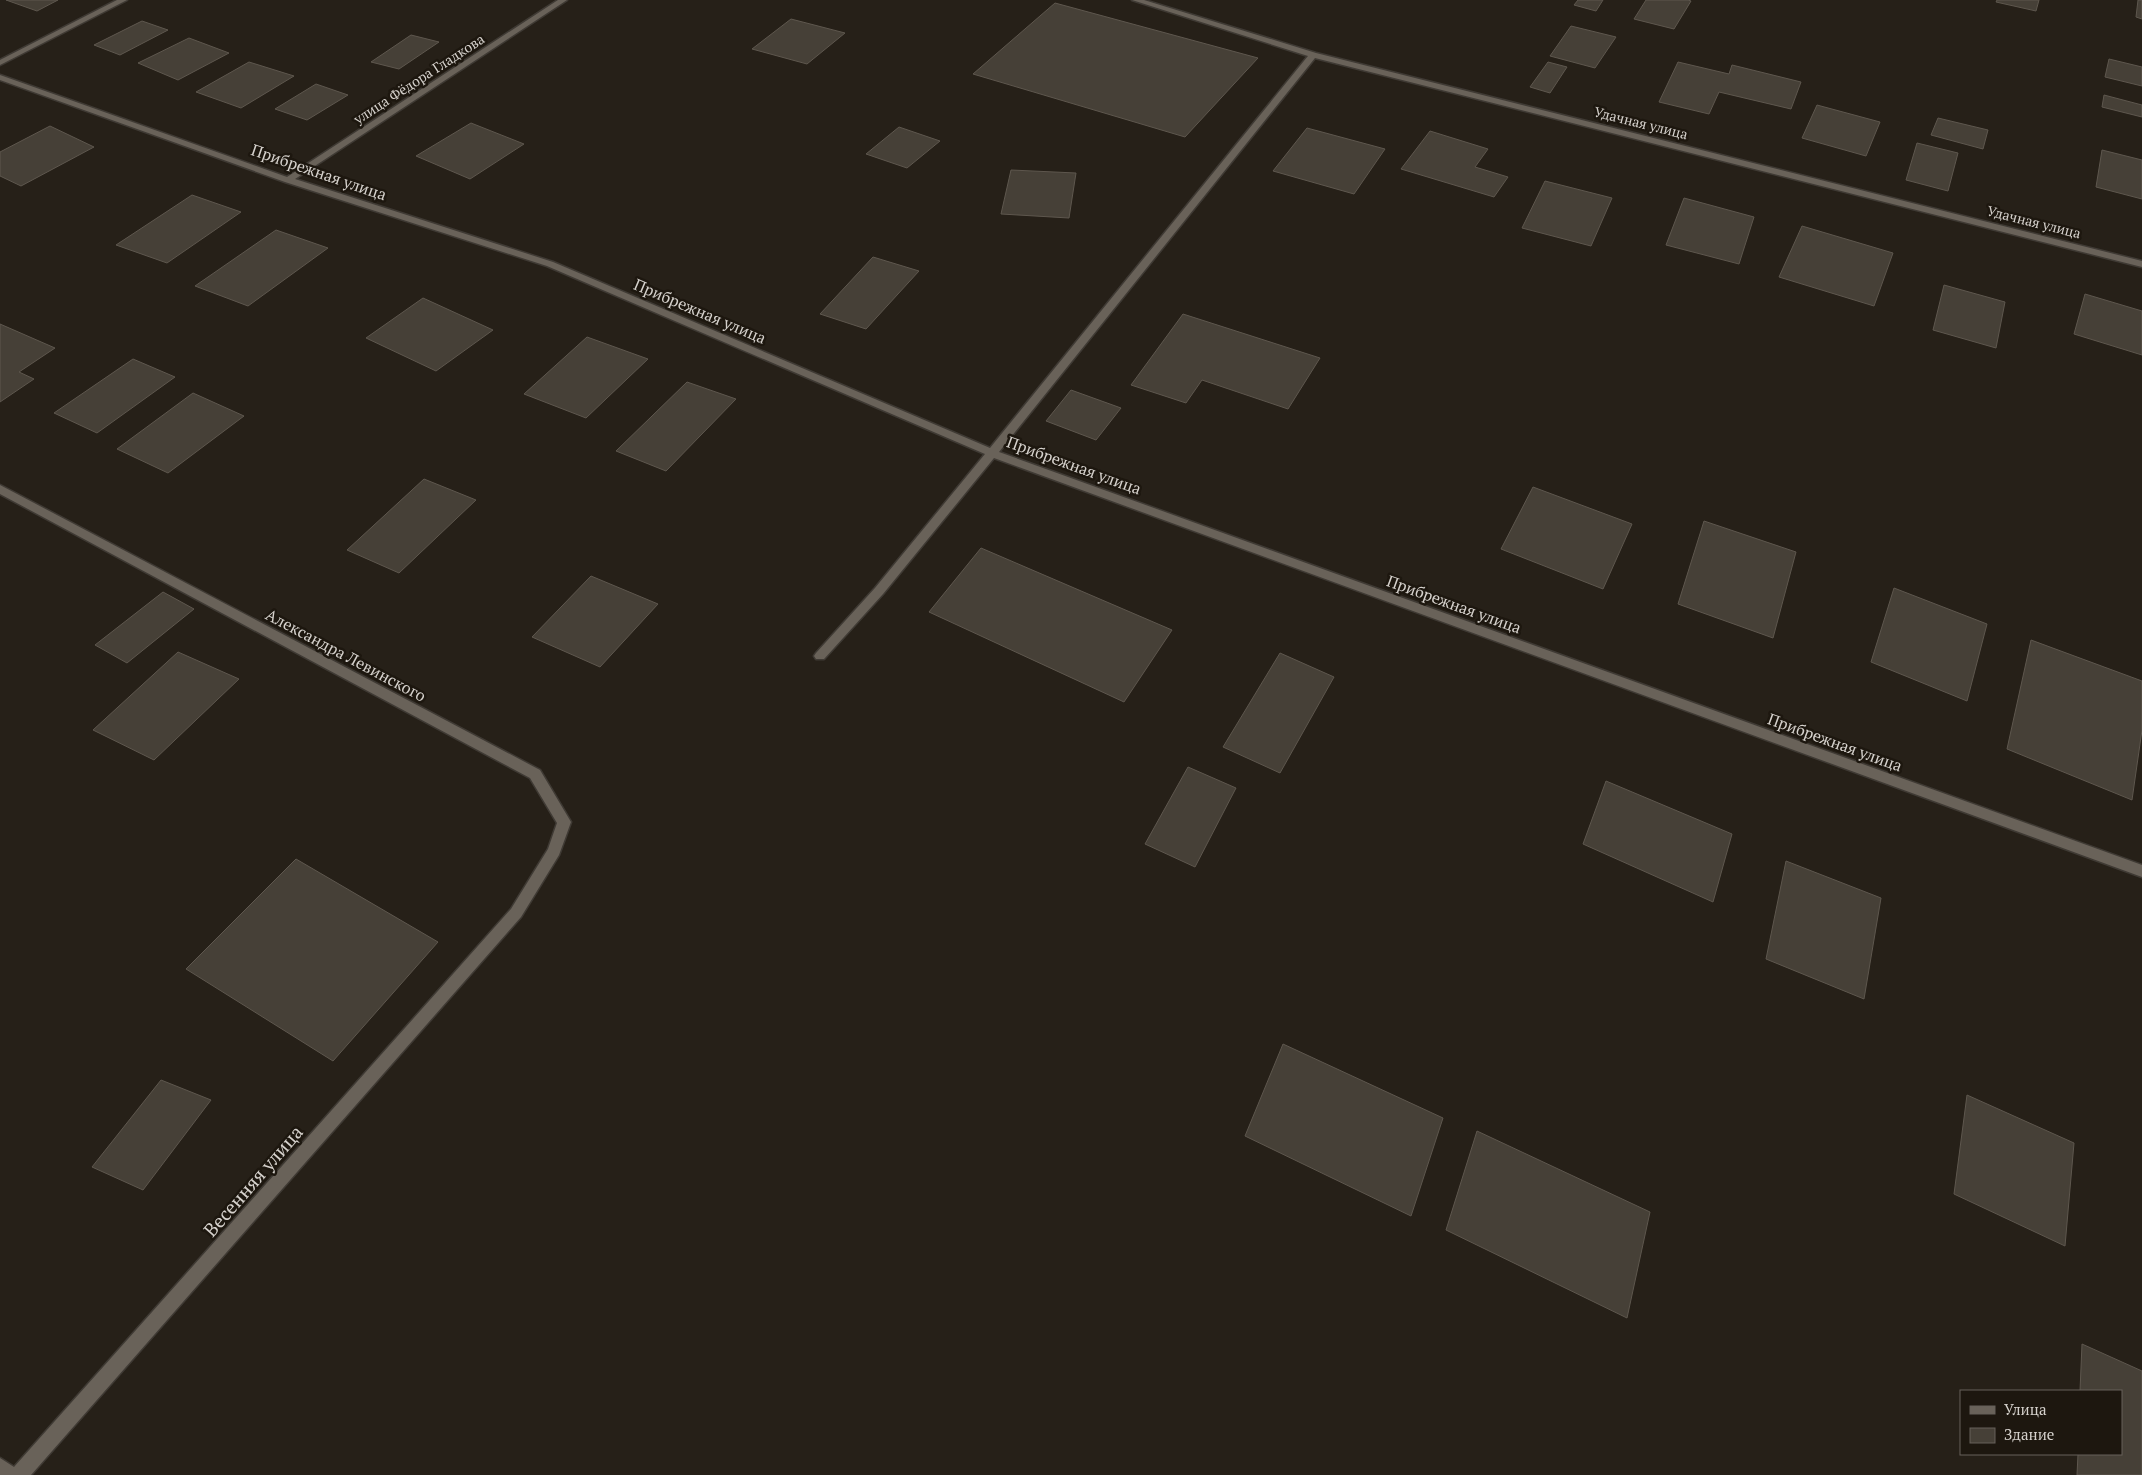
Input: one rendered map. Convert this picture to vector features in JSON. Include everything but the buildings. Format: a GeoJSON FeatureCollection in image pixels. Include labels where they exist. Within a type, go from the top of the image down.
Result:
{"type":"FeatureCollection","features":[{"type":"Feature","properties":{"kind":"street"},"geometry":{"type":"LineString","coordinates":[[0,63],[123,0]]}},
{"type":"Feature","properties":{"kind":"street","name":"улица Фёдора Гладкова"},"geometry":{"type":"LineString","coordinates":[[288,180],[563,0]]}},
{"type":"Feature","properties":{"kind":"street","name":"Удачная улица"},"geometry":{"type":"LineString","coordinates":[[1136,0],[1313,55],[2142,264]]}},
{"type":"Feature","properties":{"kind":"street"},"geometry":{"type":"LineString","coordinates":[[820,656],[879,591],[1313,55]]}},
{"type":"Feature","properties":{"kind":"street","name":"Прибрежная улица"},"geometry":{"type":"LineString","coordinates":[[0,77],[288,180],[550,264],[992,453],[2142,871]]}},
{"type":"Feature","properties":{"kind":"street","name":"Александра Левинского"},"geometry":{"type":"LineString","coordinates":[[0,489],[535,774],[564,822],[554,852],[516,913]]}},
{"type":"Feature","properties":{"kind":"street","name":"Весенняя улица"},"geometry":{"type":"LineString","coordinates":[[19,1475],[516,913]]}},
{"type":"Feature","properties":{"kind":"street"},"geometry":{"type":"LineString","coordinates":[[0,1467],[10,1475]]}}]}
